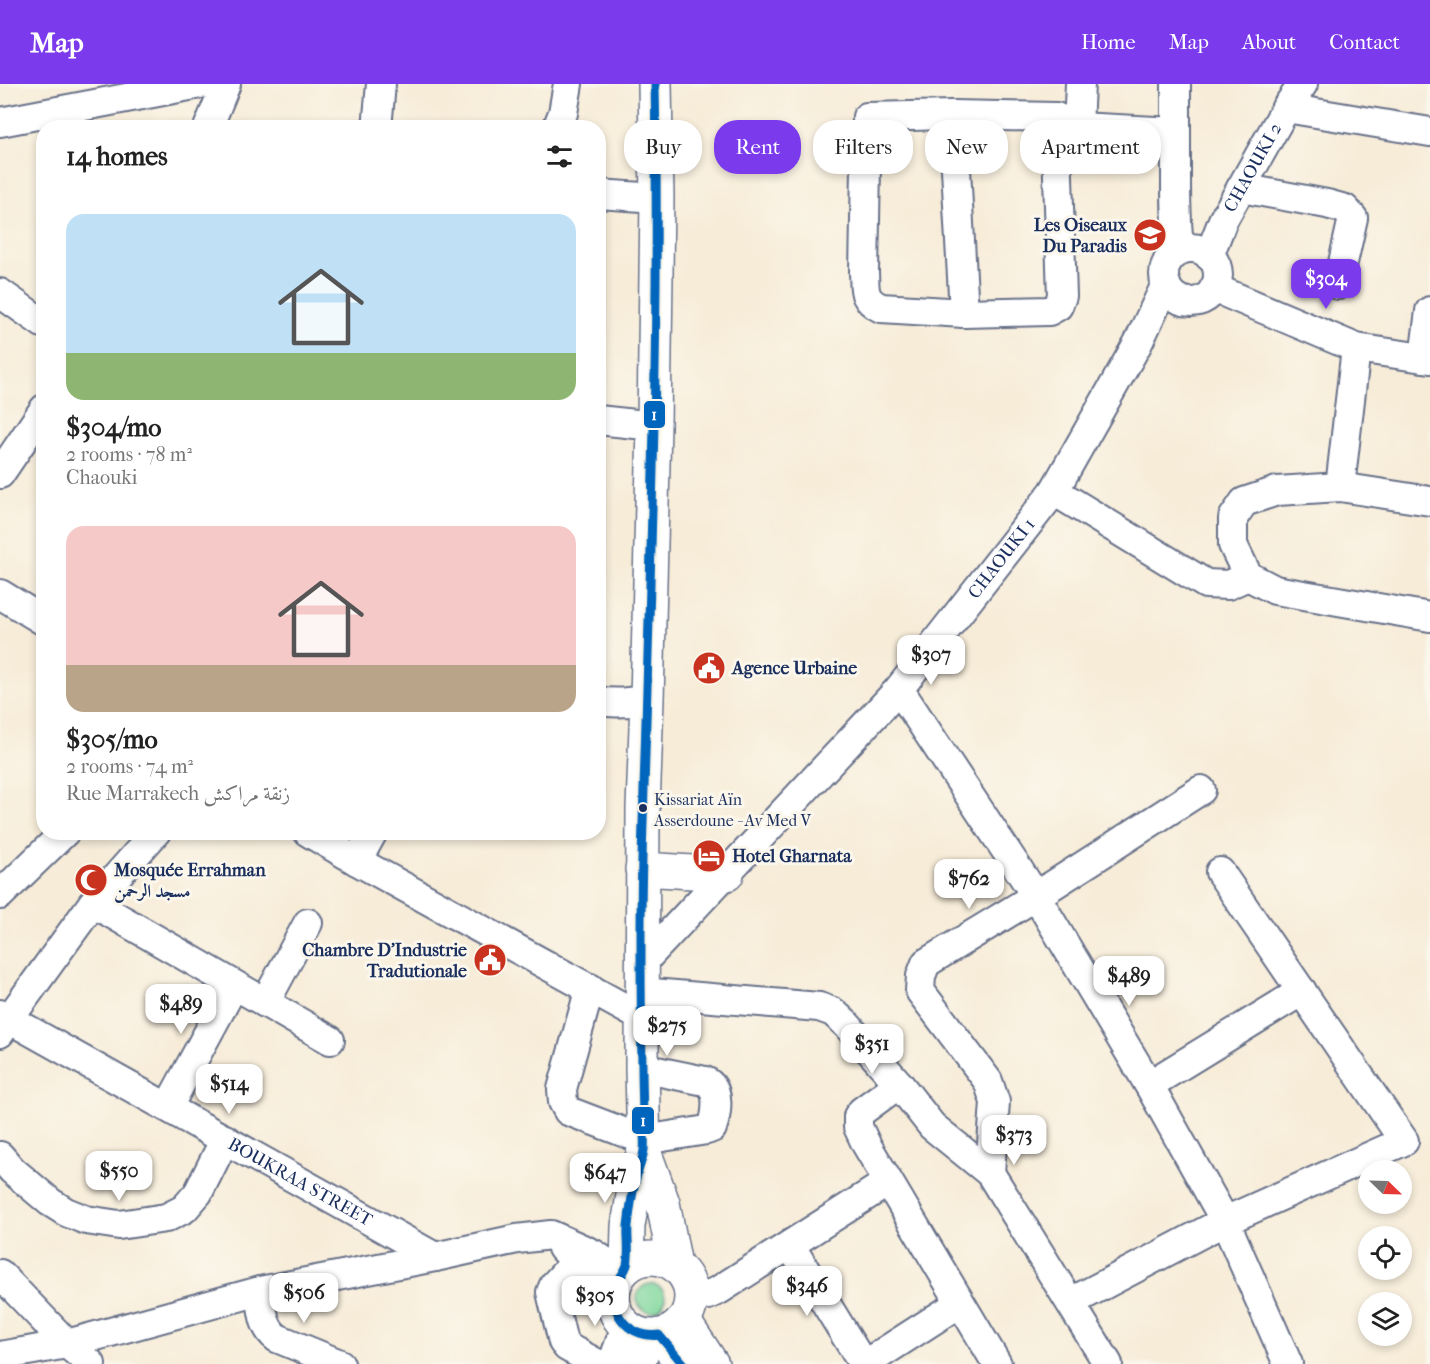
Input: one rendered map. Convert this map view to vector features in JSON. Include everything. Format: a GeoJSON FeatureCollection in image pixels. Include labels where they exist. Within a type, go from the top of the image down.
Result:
{"type":"FeatureCollection","features":[{"type":"Feature","properties":{"kind":"main road"},"geometry":{"type":"LineString","coordinates":[[655,84],[657,198],[654,426],[642,869],[641,991],[644,1145],[628,1226],[646,1313],[683,1364]]}},
{"type":"Feature","properties":{"kind":"main road"},"geometry":{"type":"LineString","coordinates":[[642,869],[727,874]]}},
{"type":"Feature","properties":{"kind":"main road"},"geometry":{"type":"LineString","coordinates":[[644,1145],[663,1203],[675,1265]]}},
{"type":"Feature","properties":{"kind":"main road"},"geometry":{"type":"LineString","coordinates":[[646,1313],[689,1285],[675,1265],[653,1258],[642,1260],[646,1313],[712,1364]]}},
{"type":"Feature","properties":{"kind":"street"},"geometry":{"type":"LineString","coordinates":[[0,122],[200,84]]}},
{"type":"Feature","properties":{"kind":"street"},"geometry":{"type":"LineString","coordinates":[[211,120],[226,84]]}},
{"type":"Feature","properties":{"kind":"street"},"geometry":{"type":"LineString","coordinates":[[378,120],[381,84]]}},
{"type":"Feature","properties":{"kind":"street"},"geometry":{"type":"LineString","coordinates":[[560,120],[568,84]]}},
{"type":"Feature","properties":{"kind":"street"},"geometry":{"type":"LineString","coordinates":[[1068,120],[1080,84]]}},
{"type":"Feature","properties":{"kind":"street"},"geometry":{"type":"LineString","coordinates":[[1176,84],[1177,219],[1180,250],[1190,253],[1216,267],[1218,275],[1209,295],[1192,302],[1174,293],[1164,276],[1169,260],[1190,253]]}},
{"type":"Feature","properties":{"kind":"street","name":"CHAOUKI 2"},"geometry":{"type":"LineString","coordinates":[[1190,253],[1223,220],[1286,108],[1303,84]]}},
{"type":"Feature","properties":{"kind":"street"},"geometry":{"type":"LineString","coordinates":[[1286,108],[1430,132]]}},
{"type":"Feature","properties":{"kind":"street"},"geometry":{"type":"LineString","coordinates":[[1034,120],[953,115],[867,117],[864,272],[867,298],[872,304],[881,308],[964,313],[1049,311],[1058,306],[1062,296],[1066,174]]}},
{"type":"Feature","properties":{"kind":"street"},"geometry":{"type":"LineString","coordinates":[[953,115],[964,313]]}},
{"type":"Feature","properties":{"kind":"street"},"geometry":{"type":"LineString","coordinates":[[1161,131],[1175,132]]}},
{"type":"Feature","properties":{"kind":"street"},"geometry":{"type":"LineString","coordinates":[[1241,188],[1345,209],[1353,218],[1338,285]]}},
{"type":"Feature","properties":{"kind":"street"},"geometry":{"type":"LineString","coordinates":[[606,195],[657,198]]}},
{"type":"Feature","properties":{"kind":"street"},"geometry":{"type":"LineString","coordinates":[[1214,288],[1356,348],[1427,358],[1430,311]]}},
{"type":"Feature","properties":{"kind":"street"},"geometry":{"type":"LineString","coordinates":[[0,293],[36,318]]}},
{"type":"Feature","properties":{"kind":"street","name":"CHAOUKI 1"},"geometry":{"type":"LineString","coordinates":[[641,991],[727,874],[899,689],[1054,491],[1138,343],[1174,293]]}},
{"type":"Feature","properties":{"kind":"street"},"geometry":{"type":"LineString","coordinates":[[1340,487],[1356,348]]}},
{"type":"Feature","properties":{"kind":"street"},"geometry":{"type":"LineString","coordinates":[[0,474],[36,421]]}},
{"type":"Feature","properties":{"kind":"street"},"geometry":{"type":"LineString","coordinates":[[606,421],[654,426]]}},
{"type":"Feature","properties":{"kind":"street"},"geometry":{"type":"LineString","coordinates":[[1430,501],[1340,487],[1277,491],[1244,502],[1233,518],[1233,545],[1248,576],[1275,590],[1430,617]]}},
{"type":"Feature","properties":{"kind":"street"},"geometry":{"type":"LineString","coordinates":[[1054,491],[1206,584],[1228,585],[1248,576]]}},
{"type":"Feature","properties":{"kind":"street"},"geometry":{"type":"LineString","coordinates":[[0,594],[36,616]]}},
{"type":"Feature","properties":{"kind":"street"},"geometry":{"type":"LineString","coordinates":[[899,689],[1036,896],[1149,1085],[1225,1221],[1288,1364]]}},
{"type":"Feature","properties":{"kind":"street"},"geometry":{"type":"LineString","coordinates":[[606,701],[627,703],[647,700]]}},
{"type":"Feature","properties":{"kind":"street"},"geometry":{"type":"LineString","coordinates":[[990,1173],[995,1102],[988,1081],[920,991],[921,976],[926,963],[1036,896],[1201,790]]}},
{"type":"Feature","properties":{"kind":"street"},"geometry":{"type":"LineString","coordinates":[[0,895],[57,840]]}},
{"type":"Feature","properties":{"kind":"street","name":"BOUKRAA STREET"},"geometry":{"type":"LineString","coordinates":[[149,840],[93,903],[3,1022],[168,1107],[435,1257]]}},
{"type":"Feature","properties":{"kind":"street"},"geometry":{"type":"LineString","coordinates":[[322,840],[590,988],[819,1007],[833,1012],[899,1084],[932,1126],[990,1173],[1108,1364]]}},
{"type":"Feature","properties":{"kind":"street"},"geometry":{"type":"LineString","coordinates":[[357,861],[369,840]]}},
{"type":"Feature","properties":{"kind":"street"},"geometry":{"type":"LineString","coordinates":[[1071,1302],[1225,1221],[1404,1141],[1220,872]]}},
{"type":"Feature","properties":{"kind":"street"},"geometry":{"type":"LineString","coordinates":[[93,903],[330,1040]]}},
{"type":"Feature","properties":{"kind":"street"},"geometry":{"type":"LineString","coordinates":[[265,1003],[308,923]]}},
{"type":"Feature","properties":{"kind":"street"},"geometry":{"type":"LineString","coordinates":[[168,1107],[234,985]]}},
{"type":"Feature","properties":{"kind":"street"},"geometry":{"type":"LineString","coordinates":[[590,988],[562,1089],[563,1102],[568,1111],[644,1145],[712,1128],[716,1119],[716,1092],[711,1084],[642,1068]]}},
{"type":"Feature","properties":{"kind":"street"},"geometry":{"type":"LineString","coordinates":[[1149,1085],[1302,991]]}},
{"type":"Feature","properties":{"kind":"street"},"geometry":{"type":"LineString","coordinates":[[899,1084],[858,1116],[858,1127],[888,1182],[997,1364]]}},
{"type":"Feature","properties":{"kind":"street"},"geometry":{"type":"LineString","coordinates":[[4,1168],[66,1212],[86,1220],[119,1225],[166,1218],[184,1209],[198,1193],[225,1139]]}},
{"type":"Feature","properties":{"kind":"street"},"geometry":{"type":"LineString","coordinates":[[612,1364],[646,1313],[719,1290],[888,1182]]}},
{"type":"Feature","properties":{"kind":"street"},"geometry":{"type":"LineString","coordinates":[[551,1235],[575,1262],[646,1313]]}},
{"type":"Feature","properties":{"kind":"street"},"geometry":{"type":"LineString","coordinates":[[0,1356],[67,1344],[260,1292],[517,1239],[551,1235],[594,1254],[646,1313]]}},
{"type":"Feature","properties":{"kind":"street"},"geometry":{"type":"LineString","coordinates":[[790,1245],[864,1364],[960,1303]]}},
{"type":"Feature","properties":{"kind":"street"},"geometry":{"type":"LineString","coordinates":[[575,1262],[551,1292],[563,1342],[567,1347],[598,1364]]}},
{"type":"Feature","properties":{"kind":"street"},"geometry":{"type":"LineString","coordinates":[[0,1274],[67,1344],[91,1364]]}},
{"type":"Feature","properties":{"kind":"street"},"geometry":{"type":"LineString","coordinates":[[260,1292],[265,1325],[270,1333],[339,1364]]}},
{"type":"Feature","properties":{"kind":"green space"},"geometry":{"type":"Polygon","coordinates":[[[651,1284],[661,1288],[665,1298],[661,1308],[651,1312],[641,1308],[637,1298],[641,1288],[651,1284]]]}},
{"type":"Feature","properties":{"kind":"transit line","name":"1"},"geometry":{"type":"LineString","coordinates":[[655,84],[655,375],[641,911],[644,1144],[630,1207],[627,1265],[617,1284],[614,1297],[619,1316],[624,1323],[640,1333],[659,1335],[683,1364]]}},
{"type":"Feature","properties":{"kind":"place","name":"Les Oiseaux Du Paradis"},"geometry":{"type":"Point","coordinates":[1150,235]}},
{"type":"Feature","properties":{"kind":"place","name":"Agence Urbaine"},"geometry":{"type":"Point","coordinates":[709,668]}},
{"type":"Feature","properties":{"kind":"place","name":"Kissariat Aïn Asserdoune - Av Med V"},"geometry":{"type":"Point","coordinates":[643,808]}},
{"type":"Feature","properties":{"kind":"place","name":"Hotel Gharnata"},"geometry":{"type":"Point","coordinates":[709,856]}},
{"type":"Feature","properties":{"kind":"place","name":"Mosquée Errahman مسجد الرحمن"},"geometry":{"type":"Point","coordinates":[91,880]}},
{"type":"Feature","properties":{"kind":"place","name":"Chambre D'Industrie Tradutionale"},"geometry":{"type":"Point","coordinates":[490,960]}}]}
